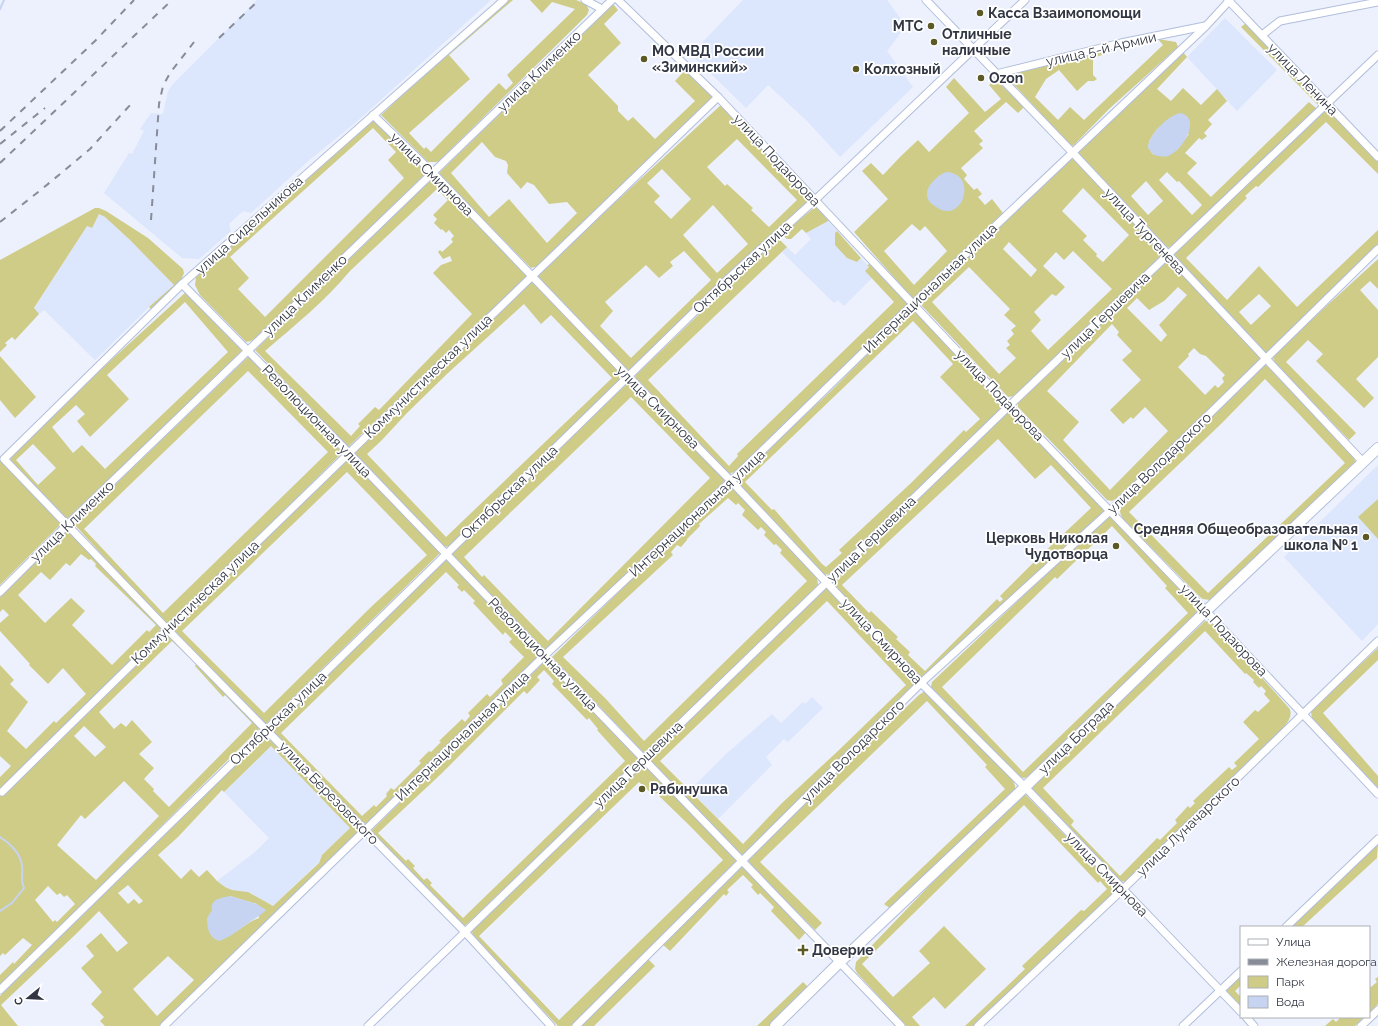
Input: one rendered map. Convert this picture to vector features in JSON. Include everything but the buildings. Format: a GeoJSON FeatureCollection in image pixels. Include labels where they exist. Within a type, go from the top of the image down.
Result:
{"type":"FeatureCollection","features":[{"type":"Feature","properties":{"kind":"street","name":"улица Сидельникова"},"geometry":{"type":"LineString","coordinates":[[4,459],[182,284],[504,0]]}},
{"type":"Feature","properties":{"kind":"street"},"geometry":{"type":"LineString","coordinates":[[585,0],[602,9]]}},
{"type":"Feature","properties":{"kind":"street","name":"улица Клименко"},"geometry":{"type":"LineString","coordinates":[[0,592],[68,524],[612,0]]}},
{"type":"Feature","properties":{"kind":"street","name":"улица Подаюрова"},"geometry":{"type":"LineString","coordinates":[[618,0],[718,97],[1378,794]]}},
{"type":"Feature","properties":{"kind":"street","name":"улица Тургенева"},"geometry":{"type":"LineString","coordinates":[[926,0],[1073,153],[1363,462]]}},
{"type":"Feature","properties":{"kind":"street","name":"Октябрьская улица"},"geometry":{"type":"LineString","coordinates":[[0,990],[731,276],[815,200],[1024,0]]}},
{"type":"Feature","properties":{"kind":"street","name":"Интернациональная улица"},"geometry":{"type":"LineString","coordinates":[[164,1026],[544,656],[731,481],[913,304],[1206,26],[1229,0]]}},
{"type":"Feature","properties":{"kind":"street","name":"улица Ленина"},"geometry":{"type":"LineString","coordinates":[[1229,0],[1378,157]]}},
{"type":"Feature","properties":{"kind":"street"},"geometry":{"type":"LineString","coordinates":[[1262,35],[1280,22],[1378,2]]}},
{"type":"Feature","properties":{"kind":"street","name":"улица 5-й Армии"},"geometry":{"type":"LineString","coordinates":[[996,74],[1121,43],[1206,26]]}},
{"type":"Feature","properties":{"kind":"street","name":"улица Гершевича"},"geometry":{"type":"LineString","coordinates":[[368,1026],[826,582],[1378,55]]}},
{"type":"Feature","properties":{"kind":"street","name":"Коммунистическая улица"},"geometry":{"type":"LineString","coordinates":[[2,792],[348,452],[718,97]]}},
{"type":"Feature","properties":{"kind":"street","name":"улица Смирнова"},"geometry":{"type":"LineString","coordinates":[[373,115],[433,173],[731,481],[921,683],[1025,787],[1122,890],[1240,1011]]}},
{"type":"Feature","properties":{"kind":"street","name":"улица Володарского"},"geometry":{"type":"LineString","coordinates":[[576,1026],[921,683],[1110,511],[1378,250]]}},
{"type":"Feature","properties":{"kind":"street","name":"Революционная улица"},"geometry":{"type":"LineString","coordinates":[[182,284],[348,452],[901,1026]]}},
{"type":"Feature","properties":{"kind":"street","name":"улица Бограда"},"geometry":{"type":"LineString","coordinates":[[775,1026],[840,962],[1025,787],[1206,611],[1378,448]]}},
{"type":"Feature","properties":{"kind":"street","name":"улица Березовского"},"geometry":{"type":"LineString","coordinates":[[4,459],[68,524],[167,629],[465,932],[551,1026]]}},
{"type":"Feature","properties":{"kind":"street","name":"улица Луначарского"},"geometry":{"type":"LineString","coordinates":[[978,1026],[1122,890],[1378,641]]}},
{"type":"Feature","properties":{"kind":"street"},"geometry":{"type":"LineString","coordinates":[[1287,926],[1378,839]]}},
{"type":"Feature","properties":{"kind":"street"},"geometry":{"type":"LineString","coordinates":[[1183,1026],[1240,972]]}},
{"type":"Feature","properties":{"kind":"street"},"geometry":{"type":"LineString","coordinates":[[1370,1018],[1378,1010]]}},
{"type":"Feature","properties":{"kind":"street"},"geometry":{"type":"LineString","coordinates":[[1247,1018],[1254,1026]]}},
{"type":"Feature","properties":{"kind":"street"},"geometry":{"type":"LineString","coordinates":[[1361,1026],[1370,1018]]}},
{"type":"Feature","properties":{"kind":"shaded area"},"geometry":{"type":"Polygon","coordinates":[[[257,0],[491,0],[361,118],[307,162],[251,213],[243,211],[229,224],[231,231],[199,259],[182,258],[104,193],[129,153],[132,154],[144,131],[140,129],[151,113],[163,114],[168,91],[172,85],[257,0]]]}},
{"type":"Feature","properties":{"kind":"shaded area"},"geometry":{"type":"Polygon","coordinates":[[[743,0],[887,0],[906,26],[887,51],[913,87],[840,157],[807,121],[768,85],[746,108],[691,54],[743,0]]]}},
{"type":"Feature","properties":{"kind":"shaded area"},"geometry":{"type":"Polygon","coordinates":[[[1225,18],[1277,70],[1237,111],[1187,57],[1225,18]]]}},
{"type":"Feature","properties":{"kind":"shaded area"},"geometry":{"type":"Polygon","coordinates":[[[99,214],[105,217],[130,240],[174,285],[149,307],[95,360],[44,310],[39,314],[34,309],[87,226],[92,228],[99,214]]]}},
{"type":"Feature","properties":{"kind":"shaded area"},"geometry":{"type":"Polygon","coordinates":[[[828,221],[837,231],[835,233],[857,262],[861,258],[869,267],[865,271],[872,278],[844,306],[838,300],[834,303],[782,252],[787,247],[795,255],[811,239],[806,233],[828,221]]]}},
{"type":"Feature","properties":{"kind":"shaded area"},"geometry":{"type":"Polygon","coordinates":[[[1378,465],[1378,624],[1362,641],[1284,557],[1378,465]]]}},
{"type":"Feature","properties":{"kind":"shaded area"},"geometry":{"type":"Polygon","coordinates":[[[812,697],[823,708],[788,742],[784,739],[766,757],[772,765],[718,819],[690,790],[725,755],[772,714],[781,723],[803,702],[805,704],[812,697]]]}},
{"type":"Feature","properties":{"kind":"shaded area"},"geometry":{"type":"Polygon","coordinates":[[[271,746],[350,828],[322,855],[319,862],[273,906],[248,892],[232,890],[217,881],[255,852],[269,838],[224,792],[271,746]]]}},
{"type":"Feature","properties":{"kind":"green space"},"geometry":{"type":"Polygon","coordinates":[[[509,0],[513,0],[449,55],[470,79],[409,133],[424,149],[426,147],[431,152],[499,83],[506,90],[513,83],[507,75],[575,9],[552,2],[542,13],[530,0],[576,0],[586,4],[589,10],[587,15],[439,161],[428,162],[381,115],[429,70],[509,0]]]}},
{"type":"Feature","properties":{"kind":"green space"},"geometry":{"type":"Polygon","coordinates":[[[613,4],[618,10],[604,24],[621,43],[588,75],[618,106],[618,111],[628,121],[633,117],[655,139],[695,101],[675,81],[687,68],[716,97],[538,266],[531,268],[438,174],[613,4]],[[482,142],[451,173],[489,217],[509,199],[547,243],[577,213],[567,202],[549,204],[534,185],[527,182],[521,189],[507,173],[508,165],[506,161],[495,157],[482,142]]]}},
{"type":"Feature","properties":{"kind":"green space"},"geometry":{"type":"Polygon","coordinates":[[[1246,23],[1321,101],[1320,107],[1241,27],[1246,23]]]}},
{"type":"Feature","properties":{"kind":"green space"},"geometry":{"type":"Polygon","coordinates":[[[1158,39],[1176,42],[1178,47],[1109,109],[1073,146],[1068,143],[1005,75],[1101,52],[1102,55],[1093,58],[1093,75],[1097,79],[1094,81],[1088,81],[1077,91],[1059,70],[1046,79],[1035,97],[1058,120],[1070,107],[1084,120],[1163,45],[1158,39]]]}},
{"type":"Feature","properties":{"kind":"green space"},"geometry":{"type":"Polygon","coordinates":[[[1183,52],[1187,57],[1157,89],[1171,101],[1183,88],[1201,105],[1217,89],[1227,101],[1208,120],[1212,124],[1204,133],[1207,136],[1202,140],[1199,138],[1185,153],[1197,163],[1187,173],[1211,197],[1309,102],[1317,109],[1171,248],[1166,247],[1078,154],[1078,152],[1183,52]],[[1157,129],[1149,142],[1149,148],[1154,155],[1177,150],[1189,134],[1157,129]],[[1167,172],[1159,180],[1192,215],[1202,205],[1179,181],[1177,182],[1167,172]],[[1146,181],[1131,196],[1148,215],[1163,201],[1146,181]]]}},
{"type":"Feature","properties":{"kind":"green space"},"geometry":{"type":"Polygon","coordinates":[[[954,78],[985,112],[1001,99],[989,85],[995,79],[1024,107],[1018,113],[1006,102],[974,131],[983,141],[979,144],[983,148],[961,168],[967,175],[964,179],[974,190],[977,188],[982,194],[978,197],[985,205],[992,199],[1003,213],[913,299],[854,232],[888,199],[862,171],[871,163],[883,175],[918,140],[929,152],[969,113],[946,87],[954,78]],[[912,224],[884,251],[914,285],[947,251],[925,226],[920,231],[912,224]]]}},
{"type":"Feature","properties":{"kind":"green space"},"geometry":{"type":"Polygon","coordinates":[[[722,104],[808,197],[808,202],[628,373],[536,275],[722,104]],[[737,139],[707,167],[725,186],[727,184],[753,208],[751,210],[769,227],[797,200],[737,139]],[[662,169],[647,183],[660,196],[654,202],[671,219],[691,199],[662,169]],[[713,205],[683,235],[717,273],[748,244],[713,205]],[[684,251],[670,262],[673,266],[659,278],[646,265],[605,302],[613,311],[600,326],[631,358],[711,280],[684,251]]]}},
{"type":"Feature","properties":{"kind":"green space"},"geometry":{"type":"Polygon","coordinates":[[[1326,109],[1378,159],[1378,174],[1326,122],[1258,187],[1256,186],[1245,196],[1247,198],[1186,258],[1227,300],[1259,266],[1297,307],[1378,230],[1378,250],[1269,352],[1263,352],[1177,259],[1175,252],[1326,109]],[[1259,294],[1239,312],[1251,325],[1271,306],[1259,294]]]}},
{"type":"Feature","properties":{"kind":"green space"},"geometry":{"type":"Polygon","coordinates":[[[373,118],[426,171],[426,173],[308,288],[251,341],[246,342],[200,295],[195,285],[196,277],[373,118]],[[373,128],[230,257],[249,278],[238,289],[265,317],[404,178],[388,160],[396,152],[373,128]]]}},
{"type":"Feature","properties":{"kind":"green space"},"geometry":{"type":"Polygon","coordinates":[[[1071,158],[1074,159],[1163,253],[1163,255],[1016,396],[1008,397],[922,306],[922,299],[1071,158]],[[1083,188],[1062,211],[1087,236],[1083,240],[1103,262],[1129,235],[1083,188]],[[1009,242],[1003,249],[1031,277],[1037,270],[1009,242]],[[1073,251],[1064,260],[1056,252],[1043,266],[1065,287],[1056,296],[1052,294],[1034,312],[1041,320],[1031,331],[1048,350],[1112,289],[1073,251]],[[969,267],[932,302],[999,374],[1016,358],[1006,348],[1010,345],[1007,341],[1014,334],[1011,330],[1016,326],[1004,315],[1010,309],[969,267]]]}},
{"type":"Feature","properties":{"kind":"green space"},"geometry":{"type":"Polygon","coordinates":[[[434,177],[527,275],[526,278],[348,447],[255,350],[434,177]],[[437,189],[350,271],[320,303],[265,351],[351,436],[360,426],[358,424],[375,407],[379,410],[472,314],[433,273],[441,265],[452,261],[450,256],[443,259],[438,252],[440,250],[442,252],[453,242],[451,239],[454,236],[449,230],[446,233],[434,223],[437,219],[433,215],[448,200],[437,189]]]}},
{"type":"Feature","properties":{"kind":"green space"},"geometry":{"type":"Polygon","coordinates":[[[815,207],[818,207],[830,220],[806,233],[802,229],[791,239],[787,239],[782,234],[815,207]]]}},
{"type":"Feature","properties":{"kind":"green space"},"geometry":{"type":"Polygon","coordinates":[[[95,208],[106,211],[148,238],[183,269],[184,273],[180,283],[152,310],[149,307],[174,285],[130,240],[105,217],[99,214],[92,228],[87,226],[34,308],[39,314],[15,340],[12,337],[5,343],[7,345],[0,352],[0,260],[95,208]]]}},
{"type":"Feature","properties":{"kind":"green space"},"geometry":{"type":"Polygon","coordinates":[[[837,231],[861,258],[857,262],[847,258],[835,245],[835,233],[837,231]]]}},
{"type":"Feature","properties":{"kind":"green space"},"geometry":{"type":"Polygon","coordinates":[[[778,238],[787,247],[648,380],[729,466],[738,456],[737,454],[894,302],[865,271],[869,267],[867,265],[870,264],[909,304],[736,471],[729,474],[637,382],[635,378],[636,375],[778,238]]]}},
{"type":"Feature","properties":{"kind":"green space"},"geometry":{"type":"Polygon","coordinates":[[[1378,259],[1378,289],[1370,281],[1360,290],[1378,310],[1378,357],[1356,379],[1374,398],[1364,408],[1316,361],[1323,354],[1308,340],[1286,362],[1356,433],[1349,440],[1276,364],[1273,358],[1275,353],[1378,259]]]}},
{"type":"Feature","properties":{"kind":"green space"},"geometry":{"type":"Polygon","coordinates":[[[1167,261],[1170,262],[1260,356],[1261,360],[1204,418],[1112,501],[1107,500],[1018,407],[1018,403],[1167,261]],[[1178,287],[1164,301],[1149,310],[1137,298],[1127,308],[1161,342],[1167,335],[1159,325],[1187,295],[1178,287]],[[1112,324],[1047,391],[1079,422],[1063,440],[1110,490],[1168,431],[1145,407],[1133,419],[1131,417],[1123,424],[1110,410],[1141,380],[1122,360],[1132,351],[1117,335],[1119,332],[1112,324]],[[1194,348],[1188,354],[1189,356],[1178,367],[1205,395],[1215,385],[1218,388],[1224,382],[1222,378],[1225,375],[1206,356],[1200,354],[1194,348]]]}},
{"type":"Feature","properties":{"kind":"green space"},"geometry":{"type":"Polygon","coordinates":[[[533,279],[625,376],[450,546],[444,547],[356,455],[355,452],[533,279]],[[524,304],[448,373],[367,454],[446,537],[612,378],[551,315],[541,324],[524,304]]]}},
{"type":"Feature","properties":{"kind":"green space"},"geometry":{"type":"Polygon","coordinates":[[[186,292],[242,351],[181,413],[68,520],[10,460],[11,457],[87,382],[186,292]],[[185,302],[107,375],[129,399],[90,437],[77,421],[85,414],[76,405],[52,427],[73,453],[82,445],[105,469],[228,352],[185,302]],[[33,444],[16,460],[38,485],[56,468],[33,444]]]}},
{"type":"Feature","properties":{"kind":"green space"},"geometry":{"type":"Polygon","coordinates":[[[913,308],[1005,405],[829,574],[824,575],[739,485],[738,477],[833,389],[913,308]],[[913,321],[745,482],[772,510],[774,509],[826,567],[842,553],[839,550],[911,483],[964,430],[966,432],[980,419],[940,377],[953,364],[913,321]]]}},
{"type":"Feature","properties":{"kind":"green space"},"geometry":{"type":"Polygon","coordinates":[[[0,356],[36,397],[15,418],[0,400],[0,356]]]}},
{"type":"Feature","properties":{"kind":"green space"},"geometry":{"type":"Polygon","coordinates":[[[248,357],[252,359],[343,452],[168,625],[74,524],[248,357]],[[248,371],[84,529],[163,613],[328,452],[248,371]]]}},
{"type":"Feature","properties":{"kind":"green space"},"geometry":{"type":"Polygon","coordinates":[[[1266,365],[1353,455],[1356,463],[1210,600],[1203,599],[1123,519],[1120,509],[1123,502],[1263,366],[1266,365]],[[1265,379],[1222,423],[1129,512],[1208,593],[1345,463],[1265,379]]]}},
{"type":"Feature","properties":{"kind":"green space"},"geometry":{"type":"Polygon","coordinates":[[[629,382],[727,479],[605,599],[546,650],[451,554],[578,429],[629,382]],[[631,397],[464,557],[482,577],[484,575],[548,641],[710,478],[631,397]]]}},
{"type":"Feature","properties":{"kind":"green space"},"geometry":{"type":"Polygon","coordinates":[[[1008,411],[1010,411],[1106,510],[924,680],[831,582],[1008,411]],[[998,439],[842,585],[869,613],[871,611],[898,637],[896,639],[910,652],[908,655],[925,671],[997,599],[1000,602],[1003,599],[1000,596],[1034,562],[1036,565],[1041,560],[1039,557],[1091,508],[1051,465],[1035,479],[998,439]]]}},
{"type":"Feature","properties":{"kind":"green space"},"geometry":{"type":"Polygon","coordinates":[[[0,456],[62,523],[0,585],[0,456]]]}},
{"type":"Feature","properties":{"kind":"green space"},"geometry":{"type":"Polygon","coordinates":[[[348,458],[440,553],[266,724],[173,631],[172,628],[348,458]],[[347,472],[182,631],[264,713],[371,607],[427,555],[347,472]]]}},
{"type":"Feature","properties":{"kind":"green space"},"geometry":{"type":"Polygon","coordinates":[[[728,487],[733,487],[817,578],[818,585],[647,751],[643,752],[552,657],[728,487]],[[728,498],[699,524],[700,526],[681,547],[677,545],[671,552],[673,555],[563,657],[605,698],[644,741],[807,581],[780,553],[782,550],[776,544],[774,545],[764,535],[766,532],[761,527],[758,530],[742,515],[745,510],[738,503],[736,505],[728,498]]]}},
{"type":"Feature","properties":{"kind":"green space"},"geometry":{"type":"Polygon","coordinates":[[[1378,499],[1378,539],[1358,517],[1378,499]]]}},
{"type":"Feature","properties":{"kind":"green space"},"geometry":{"type":"Polygon","coordinates":[[[1110,514],[1198,607],[1199,612],[1029,777],[1019,777],[931,687],[932,682],[1110,514]],[[1112,526],[1057,579],[1055,577],[942,687],[1023,772],[1188,613],[1165,588],[1167,586],[1112,526]]]}},
{"type":"Feature","properties":{"kind":"green space"},"geometry":{"type":"Polygon","coordinates":[[[68,529],[163,627],[39,753],[167,632],[261,727],[0,986],[0,975],[13,962],[14,964],[32,945],[23,938],[5,955],[3,953],[0,956],[0,795],[24,769],[0,792],[0,777],[11,766],[0,756],[0,665],[14,680],[10,684],[28,702],[7,731],[26,749],[54,721],[56,723],[86,694],[63,668],[48,684],[29,665],[30,664],[0,631],[0,623],[9,615],[3,609],[0,612],[0,597],[68,529]],[[81,554],[70,566],[66,563],[50,580],[41,572],[18,595],[45,623],[71,598],[85,611],[72,625],[112,665],[147,630],[149,632],[156,625],[95,566],[96,564],[91,559],[89,560],[81,554]],[[172,641],[99,712],[114,729],[121,723],[126,727],[132,720],[152,742],[139,754],[154,768],[144,779],[154,789],[153,791],[169,807],[252,723],[225,695],[223,697],[195,666],[196,664],[172,641]],[[84,726],[74,736],[95,757],[106,747],[84,726]],[[124,781],[85,819],[81,815],[57,845],[96,880],[159,816],[124,781]],[[48,886],[35,900],[53,922],[55,920],[57,922],[75,904],[67,895],[64,897],[60,893],[57,895],[48,886]]]}},
{"type":"Feature","properties":{"kind":"green space"},"geometry":{"type":"Polygon","coordinates":[[[446,560],[541,656],[368,824],[362,823],[271,729],[446,560]],[[446,572],[281,733],[362,816],[374,805],[376,807],[387,796],[386,794],[391,788],[394,790],[421,763],[419,761],[429,751],[431,752],[441,742],[439,741],[462,719],[465,722],[470,716],[468,713],[487,694],[490,697],[503,684],[501,680],[524,657],[509,642],[512,639],[505,632],[503,635],[473,603],[475,601],[464,590],[462,592],[457,587],[459,585],[446,572]]]}},
{"type":"Feature","properties":{"kind":"green space"},"geometry":{"type":"Polygon","coordinates":[[[825,588],[827,588],[921,688],[745,854],[740,854],[652,763],[650,758],[825,588]],[[827,601],[660,761],[743,844],[782,803],[906,685],[827,601]]]}},
{"type":"Feature","properties":{"kind":"green space"},"geometry":{"type":"Polygon","coordinates":[[[1205,621],[1212,622],[1291,712],[1286,725],[1272,740],[1126,882],[1120,881],[1088,850],[1031,790],[1031,787],[1205,621]],[[1205,631],[1043,788],[1074,821],[1071,825],[1120,876],[1157,838],[1160,840],[1177,823],[1175,820],[1188,806],[1190,808],[1195,803],[1193,801],[1229,767],[1232,770],[1237,766],[1234,763],[1259,739],[1243,722],[1255,710],[1258,712],[1270,701],[1264,694],[1266,691],[1261,686],[1259,688],[1253,682],[1254,680],[1246,673],[1245,674],[1205,631]]]}},
{"type":"Feature","properties":{"kind":"green space"},"geometry":{"type":"Polygon","coordinates":[[[1378,648],[1378,660],[1323,713],[1378,776],[1378,788],[1312,718],[1311,712],[1312,709],[1378,648]]]}},
{"type":"Feature","properties":{"kind":"green space"},"geometry":{"type":"Polygon","coordinates":[[[545,661],[639,759],[466,925],[462,925],[371,832],[545,661]],[[544,670],[537,677],[540,680],[527,694],[524,691],[441,774],[378,833],[406,861],[408,859],[415,866],[413,868],[424,880],[427,878],[432,883],[430,885],[463,918],[625,761],[597,730],[598,729],[589,718],[587,720],[552,684],[554,681],[544,670]]]}},
{"type":"Feature","properties":{"kind":"green space"},"geometry":{"type":"Polygon","coordinates":[[[925,691],[1013,780],[1015,789],[891,909],[884,904],[1005,789],[985,767],[987,765],[927,701],[760,862],[822,923],[815,930],[752,867],[749,862],[749,857],[919,695],[925,691]]]}},
{"type":"Feature","properties":{"kind":"green space"},"geometry":{"type":"Polygon","coordinates":[[[267,734],[358,832],[164,1026],[105,1026],[100,1021],[104,1017],[91,1004],[102,992],[81,968],[94,956],[86,946],[101,933],[117,952],[128,943],[99,911],[1,1005],[18,1026],[0,1026],[0,996],[267,734]],[[271,746],[224,792],[222,790],[178,837],[158,855],[181,879],[191,869],[199,877],[207,870],[225,887],[232,890],[248,892],[273,906],[319,863],[322,855],[350,828],[271,746]],[[128,885],[118,893],[128,904],[134,899],[139,904],[143,901],[128,885]],[[230,896],[212,910],[233,933],[259,918],[257,904],[230,896]],[[168,956],[133,989],[157,1016],[194,980],[168,956]]]}},
{"type":"Feature","properties":{"kind":"green space"},"geometry":{"type":"Polygon","coordinates":[[[644,764],[736,860],[571,1026],[558,1026],[473,937],[472,931],[644,764]],[[639,782],[479,936],[559,1020],[723,860],[656,793],[652,794],[639,782]]]}},
{"type":"Feature","properties":{"kind":"green space"},"geometry":{"type":"Polygon","coordinates":[[[1023,794],[1026,795],[1114,886],[1116,890],[1115,893],[975,1026],[965,1026],[1025,969],[1022,966],[1081,910],[1084,911],[1107,889],[1100,881],[1098,883],[1024,805],[862,964],[893,997],[930,963],[919,951],[944,926],[986,969],[945,1009],[934,997],[912,1017],[920,1026],[906,1026],[857,973],[855,969],[856,962],[953,861],[1023,794]]]}},
{"type":"Feature","properties":{"kind":"green space"},"geometry":{"type":"Polygon","coordinates":[[[1378,843],[1377,858],[1303,926],[1291,926],[1378,843]]]}},
{"type":"Feature","properties":{"kind":"green space"},"geometry":{"type":"Polygon","coordinates":[[[742,865],[807,931],[799,940],[771,911],[774,907],[760,893],[758,895],[751,887],[753,885],[743,875],[727,890],[729,892],[726,896],[724,894],[670,951],[662,944],[742,865]]]}},
{"type":"Feature","properties":{"kind":"green space"},"geometry":{"type":"Polygon","coordinates":[[[647,958],[655,966],[594,1026],[580,1026],[647,958]]]}},
{"type":"Feature","properties":{"kind":"green space"},"geometry":{"type":"Polygon","coordinates":[[[1240,974],[1240,986],[1235,991],[1240,996],[1240,1007],[1227,993],[1226,989],[1240,974]]]}},
{"type":"Feature","properties":{"kind":"green space"},"geometry":{"type":"Polygon","coordinates":[[[1378,977],[1378,1004],[1370,1012],[1370,986],[1377,982],[1375,979],[1378,977]]]}},
{"type":"Feature","properties":{"kind":"green space"},"geometry":{"type":"Polygon","coordinates":[[[803,982],[809,988],[770,1026],[757,1026],[803,982]]]}},
{"type":"Feature","properties":{"kind":"green space"},"geometry":{"type":"Polygon","coordinates":[[[1340,1018],[1363,1018],[1355,1026],[1325,1026],[1333,1019],[1336,1022],[1340,1018]]]}},
{"type":"Feature","properties":{"kind":"water"},"geometry":{"type":"Polygon","coordinates":[[[1181,113],[1187,116],[1190,121],[1190,128],[1184,141],[1175,152],[1168,156],[1154,155],[1148,148],[1155,131],[1170,117],[1181,113]]]}},
{"type":"Feature","properties":{"kind":"water"},"geometry":{"type":"Polygon","coordinates":[[[946,172],[956,175],[962,181],[964,197],[960,205],[954,210],[946,211],[931,203],[928,199],[927,192],[933,181],[946,172]]]}},
{"type":"Feature","properties":{"kind":"water"},"geometry":{"type":"Polygon","coordinates":[[[230,896],[257,904],[266,910],[232,935],[219,941],[213,938],[209,932],[207,918],[212,910],[214,901],[230,896]]]}},
{"type":"Feature","properties":{"kind":"waterway"},"geometry":{"type":"LineString","coordinates":[[0,9],[4,0]]}},
{"type":"Feature","properties":{"kind":"waterway"},"geometry":{"type":"LineString","coordinates":[[0,837],[8,842],[20,857],[24,888],[12,903],[0,911]]}},
{"type":"Feature","properties":{"kind":"railway"},"geometry":{"type":"LineString","coordinates":[[0,131],[95,41],[134,0]]}},
{"type":"Feature","properties":{"kind":"railway"},"geometry":{"type":"LineString","coordinates":[[0,163],[172,0]]}},
{"type":"Feature","properties":{"kind":"railway"},"geometry":{"type":"LineString","coordinates":[[219,38],[259,0]]}},
{"type":"Feature","properties":{"kind":"railway"},"geometry":{"type":"LineString","coordinates":[[151,220],[159,104],[163,86],[170,73],[194,42]]}},
{"type":"Feature","properties":{"kind":"railway"},"geometry":{"type":"LineString","coordinates":[[0,222],[90,149],[131,104]]}},
{"type":"Feature","properties":{"kind":"railway"},"geometry":{"type":"LineString","coordinates":[[0,144],[45,108]]}},
{"type":"Feature","properties":{"kind":"place","name":"Касса Взаимопомощи"},"geometry":{"type":"Point","coordinates":[980,13]}},
{"type":"Feature","properties":{"kind":"place","name":"МТС"},"geometry":{"type":"Point","coordinates":[931,26]}},
{"type":"Feature","properties":{"kind":"place","name":"Отличные наличные"},"geometry":{"type":"Point","coordinates":[934,42]}},
{"type":"Feature","properties":{"kind":"place","name":"МО МВД России «Зиминский»"},"geometry":{"type":"Point","coordinates":[644,59]}},
{"type":"Feature","properties":{"kind":"place","name":"Колхозный"},"geometry":{"type":"Point","coordinates":[856,69]}},
{"type":"Feature","properties":{"kind":"place","name":"Ozon"},"geometry":{"type":"Point","coordinates":[981,78]}},
{"type":"Feature","properties":{"kind":"place","name":"Средняя Общеобразовательная школа № 1"},"geometry":{"type":"Point","coordinates":[1366,537]}},
{"type":"Feature","properties":{"kind":"place","name":"Церковь Николая Чудотворца"},"geometry":{"type":"Point","coordinates":[1116,546]}},
{"type":"Feature","properties":{"kind":"place","name":"Рябинушка"},"geometry":{"type":"Point","coordinates":[642,789]}},
{"type":"Feature","properties":{"kind":"place","name":"Доверие"},"geometry":{"type":"Point","coordinates":[803,950]}}]}
